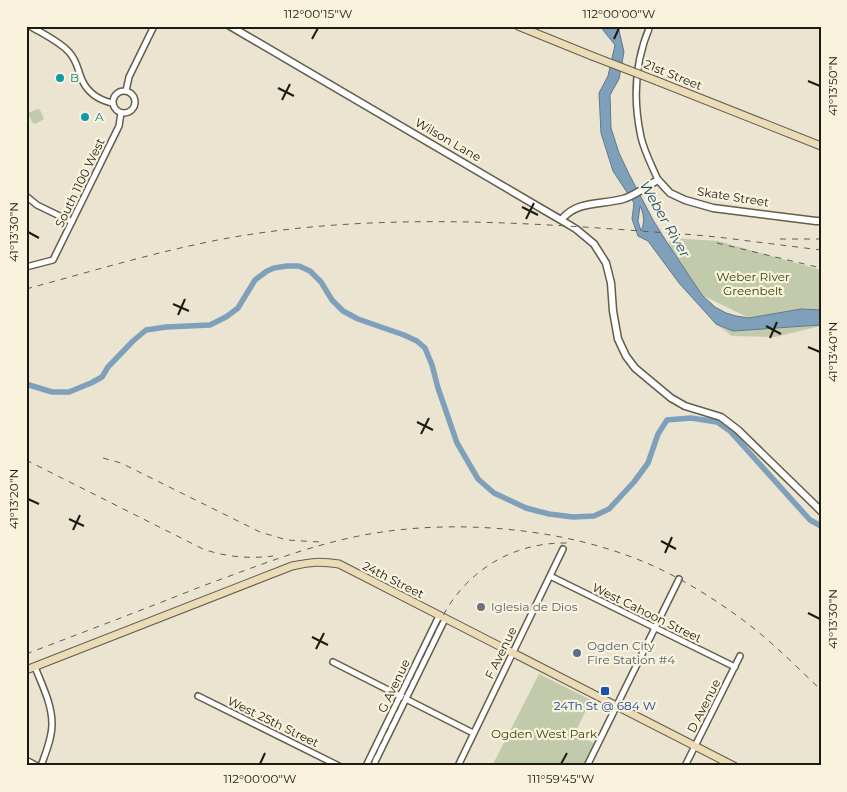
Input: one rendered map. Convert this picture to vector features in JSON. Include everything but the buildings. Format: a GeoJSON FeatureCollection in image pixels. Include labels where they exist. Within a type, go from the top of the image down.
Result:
{"type":"FeatureCollection","features":[{"type":"Feature","properties":{"kind":"main road","name":"21st Street"},"geometry":{"type":"LineString","coordinates":[[518,26],[821,146]]}},
{"type":"Feature","properties":{"kind":"main road","name":"24th Street"},"geometry":{"type":"LineString","coordinates":[[26,670],[292,566],[309,562],[339,564],[734,766]]}},
{"type":"Feature","properties":{"kind":"street"},"geometry":{"type":"LineString","coordinates":[[30,26],[63,46],[70,53],[78,63],[86,87],[102,100],[112,103],[116,110],[125,114],[135,105],[134,97],[126,91],[115,95],[112,103]]}},
{"type":"Feature","properties":{"kind":"street"},"geometry":{"type":"LineString","coordinates":[[126,91],[129,78],[154,26]]}},
{"type":"Feature","properties":{"kind":"street","name":"Wilson Lane"},"geometry":{"type":"LineString","coordinates":[[230,26],[576,229],[594,244],[606,263],[611,283],[618,339],[626,356],[635,368],[671,398],[685,406],[721,417],[738,430],[818,503],[821,511]]}},
{"type":"Feature","properties":{"kind":"street","name":"Skate Street"},"geometry":{"type":"LineString","coordinates":[[650,26],[644,40],[639,63],[636,84],[637,108],[641,138],[658,180],[670,193],[685,200],[713,208],[821,221]]}},
{"type":"Feature","properties":{"kind":"street","name":"South 1100 West"},"geometry":{"type":"LineString","coordinates":[[26,267],[53,260],[120,126],[121,113]]}},
{"type":"Feature","properties":{"kind":"street"},"geometry":{"type":"LineString","coordinates":[[561,220],[566,214],[576,208],[624,199],[658,180]]}},
{"type":"Feature","properties":{"kind":"street"},"geometry":{"type":"LineString","coordinates":[[26,196],[37,205],[72,222]]}},
{"type":"Feature","properties":{"kind":"street","name":"F Avenue"},"geometry":{"type":"LineString","coordinates":[[458,766],[563,549]]}},
{"type":"Feature","properties":{"kind":"street","name":"West Cahoon Street"},"geometry":{"type":"LineString","coordinates":[[550,576],[735,667]]}},
{"type":"Feature","properties":{"kind":"street"},"geometry":{"type":"LineString","coordinates":[[587,766],[679,579]]}},
{"type":"Feature","properties":{"kind":"street","name":"G Avenue"},"geometry":{"type":"LineString","coordinates":[[373,766],[442,617]]}},
{"type":"Feature","properties":{"kind":"street","name":"D Avenue"},"geometry":{"type":"LineString","coordinates":[[685,766],[740,656]]}},
{"type":"Feature","properties":{"kind":"street"},"geometry":{"type":"LineString","coordinates":[[333,662],[474,733]]}},
{"type":"Feature","properties":{"kind":"street"},"geometry":{"type":"LineString","coordinates":[[36,667],[50,707],[52,724],[42,766]]}},
{"type":"Feature","properties":{"kind":"street","name":"West 25th Street"},"geometry":{"type":"LineString","coordinates":[[198,696],[338,766]]}},
{"type":"Feature","properties":{"kind":"street","name":"G Avenue"},"geometry":{"type":"LineString","coordinates":[[366,766],[403,698]]}},
{"type":"Feature","properties":{"kind":"street"},"geometry":{"type":"LineString","coordinates":[[26,760],[37,766]]}},
{"type":"Feature","properties":{"kind":"green space"},"geometry":{"type":"Polygon","coordinates":[[[37,109],[40,110],[44,119],[35,124],[28,113],[37,109]]]}},
{"type":"Feature","properties":{"kind":"green space","name":"Weber River Greenbelt"},"geometry":{"type":"Polygon","coordinates":[[[672,238],[718,241],[821,270],[821,310],[801,309],[749,318],[702,295],[668,244],[672,238]]]}},
{"type":"Feature","properties":{"kind":"green space","name":"Weber River Greenbelt"},"geometry":{"type":"Polygon","coordinates":[[[716,324],[733,331],[821,326],[775,337],[732,336],[716,324]]]}},
{"type":"Feature","properties":{"kind":"green space","name":"Ogden West Park"},"geometry":{"type":"Polygon","coordinates":[[[539,674],[591,700],[575,733],[594,743],[583,766],[492,766],[539,674]]]}},
{"type":"Feature","properties":{"kind":"water"},"geometry":{"type":"Polygon","coordinates":[[[603,26],[618,26],[624,52],[619,79],[610,95],[611,128],[619,153],[653,220],[702,295],[715,307],[726,313],[749,318],[801,309],[821,310],[821,325],[733,331],[716,324],[679,283],[648,241],[638,236],[632,219],[634,203],[613,171],[601,133],[599,93],[608,76],[615,45],[603,30],[603,26]],[[640,206],[638,221],[641,231],[643,215],[640,206]]]}},
{"type":"Feature","properties":{"kind":"waterway"},"geometry":{"type":"LineString","coordinates":[[26,384],[52,392],[69,392],[91,383],[102,377],[108,367],[146,330],[210,325],[238,308],[255,280],[267,271],[274,268],[299,266],[310,271],[321,282],[332,300],[343,311],[358,319],[404,335],[417,341],[425,348],[457,443],[478,479],[494,493],[526,508],[549,514],[573,517],[594,516],[609,509],[634,482],[648,463],[658,434],[667,420],[691,418],[717,422],[730,431],[810,520],[821,526]]}},
{"type":"Feature","properties":{"kind":"railway"},"geometry":{"type":"LineString","coordinates":[[26,289],[213,241],[293,229],[346,224],[400,222],[507,223],[667,233]]}},
{"type":"Feature","properties":{"kind":"railway"},"geometry":{"type":"LineString","coordinates":[[673,233],[821,250]]}},
{"type":"Feature","properties":{"kind":"railway"},"geometry":{"type":"LineString","coordinates":[[780,239],[821,239]]}},
{"type":"Feature","properties":{"kind":"railway"},"geometry":{"type":"LineString","coordinates":[[717,243],[821,268]]}},
{"type":"Feature","properties":{"kind":"railway"},"geometry":{"type":"LineString","coordinates":[[103,458],[121,463],[260,532],[287,540],[320,542]]}},
{"type":"Feature","properties":{"kind":"railway"},"geometry":{"type":"LineString","coordinates":[[26,460],[203,549],[238,557],[273,556]]}},
{"type":"Feature","properties":{"kind":"railway"},"geometry":{"type":"LineString","coordinates":[[26,654],[245,570],[335,541],[382,532],[419,528],[497,528],[575,540],[612,550],[648,564],[681,580],[721,604],[743,620],[821,690]]}},
{"type":"Feature","properties":{"kind":"railway"},"geometry":{"type":"LineString","coordinates":[[370,766],[446,610],[457,594],[483,569],[514,552],[531,547],[568,543]]}},
{"type":"Feature","properties":{"kind":"place","name":"B"},"geometry":{"type":"Point","coordinates":[60,78]}},
{"type":"Feature","properties":{"kind":"place","name":"A"},"geometry":{"type":"Point","coordinates":[85,117]}},
{"type":"Feature","properties":{"kind":"place","name":"Iglesia de Dios"},"geometry":{"type":"Point","coordinates":[481,607]}},
{"type":"Feature","properties":{"kind":"place","name":"Ogden City Fire Station #4"},"geometry":{"type":"Point","coordinates":[577,653]}},
{"type":"Feature","properties":{"kind":"place","name":"24Th St @ 684 W"},"geometry":{"type":"Point","coordinates":[605,691]}},
{"type":"Feature","properties":{"kind":"water label","name":"Weber River"},"geometry":{"type":"Point","coordinates":[665,219]}}]}
